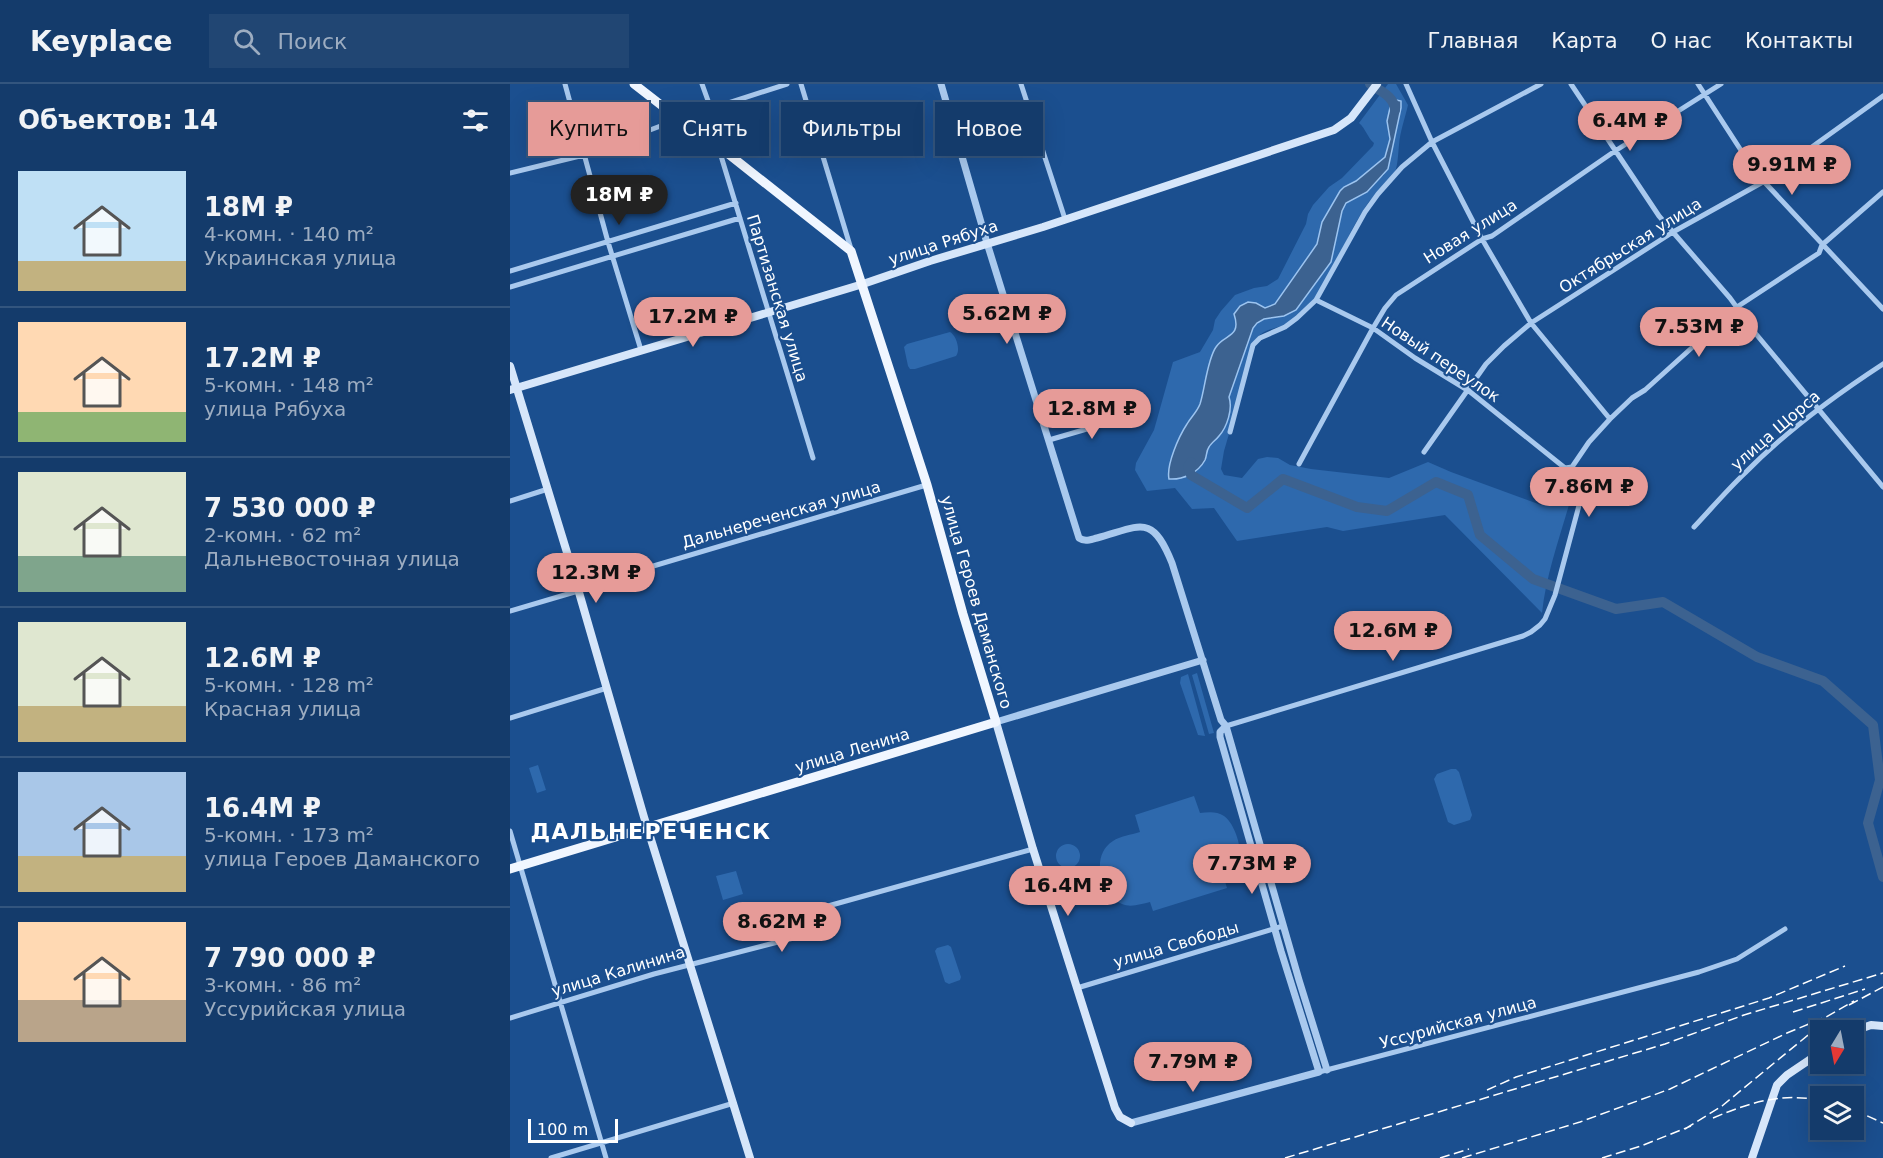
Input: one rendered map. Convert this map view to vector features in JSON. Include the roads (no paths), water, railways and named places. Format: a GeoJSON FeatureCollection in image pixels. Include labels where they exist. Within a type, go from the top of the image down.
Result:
{"type":"FeatureCollection","features":[{"type":"Feature","properties":{"kind":"main road"},"geometry":{"type":"LineString","coordinates":[[634,84],[661,105]]}},
{"type":"Feature","properties":{"kind":"main road","name":"улица Рябуха"},"geometry":{"type":"LineString","coordinates":[[513,389],[863,284],[1334,130],[1351,118],[1377,84]]}},
{"type":"Feature","properties":{"kind":"main road"},"geometry":{"type":"LineString","coordinates":[[731,156],[851,251]]}},
{"type":"Feature","properties":{"kind":"main road","name":"улица Героев Даманского"},"geometry":{"type":"LineString","coordinates":[[851,251],[930,494],[1033,849],[1115,1108],[1120,1117],[1131,1123]]}},
{"type":"Feature","properties":{"kind":"main road"},"geometry":{"type":"LineString","coordinates":[[510,366],[513,389],[548,489],[648,828],[750,1158]]}},
{"type":"Feature","properties":{"kind":"main road","name":"улица Ленина"},"geometry":{"type":"LineString","coordinates":[[510,869],[996,722]]}},
{"type":"Feature","properties":{"kind":"main road"},"geometry":{"type":"LineString","coordinates":[[1864,1027],[1871,1025],[1883,1026]]}},
{"type":"Feature","properties":{"kind":"main road"},"geometry":{"type":"LineString","coordinates":[[1752,1158],[1777,1085],[1810,1059]]}},
{"type":"Feature","properties":{"kind":"street"},"geometry":{"type":"LineString","coordinates":[[565,84],[570,102]]}},
{"type":"Feature","properties":{"kind":"street"},"geometry":{"type":"LineString","coordinates":[[702,84],[708,102]]}},
{"type":"Feature","properties":{"kind":"street"},"geometry":{"type":"LineString","coordinates":[[732,102],[787,84]]}},
{"type":"Feature","properties":{"kind":"street","name":"улица Героев Даманского"},"geometry":{"type":"LineString","coordinates":[[801,84],[851,251]]}},
{"type":"Feature","properties":{"kind":"street"},"geometry":{"type":"LineString","coordinates":[[941,84],[987,243],[1078,538],[1088,541],[1137,527],[1151,530],[1165,545],[1221,720],[1226,726],[1327,1070]]}},
{"type":"Feature","properties":{"kind":"street"},"geometry":{"type":"LineString","coordinates":[[1021,84],[1065,219]]}},
{"type":"Feature","properties":{"kind":"street"},"geometry":{"type":"LineString","coordinates":[[1406,84],[1432,142],[1482,238],[1531,323],[1610,419]]}},
{"type":"Feature","properties":{"kind":"street"},"geometry":{"type":"LineString","coordinates":[[1230,432],[1253,345],[1260,338],[1285,327],[1316,300],[1351,236],[1378,194],[1402,167],[1432,142],[1541,84]]}},
{"type":"Feature","properties":{"kind":"street"},"geometry":{"type":"LineString","coordinates":[[1571,84],[1652,207],[1737,307],[1818,410],[1883,487]]}},
{"type":"Feature","properties":{"kind":"street"},"geometry":{"type":"LineString","coordinates":[[1698,84],[1742,155],[1763,182],[1883,309]]}},
{"type":"Feature","properties":{"kind":"street","name":"Новая улица"},"geometry":{"type":"LineString","coordinates":[[1299,464],[1373,328],[1396,295],[1482,238],[1492,236],[1616,151],[1722,84]]}},
{"type":"Feature","properties":{"kind":"street","name":"Октябрьская улица"},"geometry":{"type":"LineString","coordinates":[[1424,452],[1495,354],[1531,323],[1673,232],[1763,182],[1883,96]]}},
{"type":"Feature","properties":{"kind":"street"},"geometry":{"type":"LineString","coordinates":[[510,173],[580,156]]}},
{"type":"Feature","properties":{"kind":"street"},"geometry":{"type":"LineString","coordinates":[[584,156],[641,350]]}},
{"type":"Feature","properties":{"kind":"street","name":"Партизанская улица"},"geometry":{"type":"LineString","coordinates":[[720,156],[813,458]]}},
{"type":"Feature","properties":{"kind":"street"},"geometry":{"type":"LineString","coordinates":[[1319,1072],[1275,928],[1220,732],[1226,726],[1531,633],[1545,619],[1555,595],[1581,498],[1580,486],[1572,468],[1589,442],[1632,398],[1645,390],[1737,307],[1815,255],[1821,250],[1822,245],[1883,192]]}},
{"type":"Feature","properties":{"kind":"street"},"geometry":{"type":"LineString","coordinates":[[510,271],[735,203]]}},
{"type":"Feature","properties":{"kind":"street"},"geometry":{"type":"LineString","coordinates":[[510,287],[740,218]]}},
{"type":"Feature","properties":{"kind":"street","name":"Новый переулок"},"geometry":{"type":"LineString","coordinates":[[1316,300],[1373,328],[1415,358],[1469,391],[1565,468],[1572,468]]}},
{"type":"Feature","properties":{"kind":"street","name":"улица Щорса"},"geometry":{"type":"LineString","coordinates":[[1694,527],[1745,473],[1818,410],[1883,363]]}},
{"type":"Feature","properties":{"kind":"street"},"geometry":{"type":"LineString","coordinates":[[1049,440],[1128,417]]}},
{"type":"Feature","properties":{"kind":"street","name":"Дальнереченская улица"},"geometry":{"type":"LineString","coordinates":[[510,611],[632,572],[923,486]]}},
{"type":"Feature","properties":{"kind":"street"},"geometry":{"type":"LineString","coordinates":[[510,501],[548,489]]}},
{"type":"Feature","properties":{"kind":"street","name":"улица Ленина"},"geometry":{"type":"LineString","coordinates":[[996,722],[1203,660]]}},
{"type":"Feature","properties":{"kind":"street"},"geometry":{"type":"LineString","coordinates":[[510,718],[607,688]]}},
{"type":"Feature","properties":{"kind":"street"},"geometry":{"type":"LineString","coordinates":[[510,831],[606,1158]]}},
{"type":"Feature","properties":{"kind":"street","name":"улица Калинина"},"geometry":{"type":"LineString","coordinates":[[510,1018],[691,964],[809,934],[815,929],[828,906],[1033,849]]}},
{"type":"Feature","properties":{"kind":"street","name":"улица Свободы"},"geometry":{"type":"LineString","coordinates":[[1077,988],[1283,926]]}},
{"type":"Feature","properties":{"kind":"street","name":"Уссурийская улица"},"geometry":{"type":"LineString","coordinates":[[1131,1123],[1708,969],[1737,959],[1785,929]]}},
{"type":"Feature","properties":{"kind":"street"},"geometry":{"type":"LineString","coordinates":[[551,1158],[734,1103]]}},
{"type":"Feature","properties":{"kind":"waterway"},"geometry":{"type":"LineString","coordinates":[[1370,84],[1389,97],[1395,110]]}},
{"type":"Feature","properties":{"kind":"waterway"},"geometry":{"type":"LineString","coordinates":[[1191,462],[1188,467],[1191,475],[1247,508],[1283,479],[1357,507],[1387,511],[1436,482],[1468,495],[1480,535],[1533,579],[1616,609],[1663,602],[1757,657],[1823,681],[1873,725],[1880,780],[1868,823],[1883,877]]}},
{"type":"Feature","properties":{"kind":"railway"},"geometry":{"type":"LineString","coordinates":[[1487,1090],[1516,1077],[1769,998],[1845,966]]}},
{"type":"Feature","properties":{"kind":"railway"},"geometry":{"type":"LineString","coordinates":[[1285,1158],[1665,1044],[1744,1015],[1883,973]]}},
{"type":"Feature","properties":{"kind":"railway"},"geometry":{"type":"LineString","coordinates":[[1849,1005],[1883,987]]}},
{"type":"Feature","properties":{"kind":"railway"},"geometry":{"type":"LineString","coordinates":[[1793,1012],[1865,989]]}},
{"type":"Feature","properties":{"kind":"railway"},"geometry":{"type":"LineString","coordinates":[[1462,1158],[1580,1122],[1670,1089],[1787,1033],[1826,1017],[1854,1001]]}},
{"type":"Feature","properties":{"kind":"railway"},"geometry":{"type":"LineString","coordinates":[[1685,1129],[1722,1106],[1810,1033]]}},
{"type":"Feature","properties":{"kind":"railway"},"geometry":{"type":"LineString","coordinates":[[1713,1118],[1766,1100],[1810,1099]]}},
{"type":"Feature","properties":{"kind":"railway"},"geometry":{"type":"LineString","coordinates":[[1864,1114],[1883,1123]]}},
{"type":"Feature","properties":{"kind":"railway"},"geometry":{"type":"LineString","coordinates":[[1602,1158],[1641,1146],[1691,1126]]}},
{"type":"Feature","properties":{"kind":"railway"},"geometry":{"type":"LineString","coordinates":[[1440,1158],[1469,1149]]}},
{"type":"Feature","properties":{"kind":"district","name":"ДАЛЬНЕРЕЧЕНСК"},"geometry":{"type":"Point","coordinates":[651,831]}}]}
